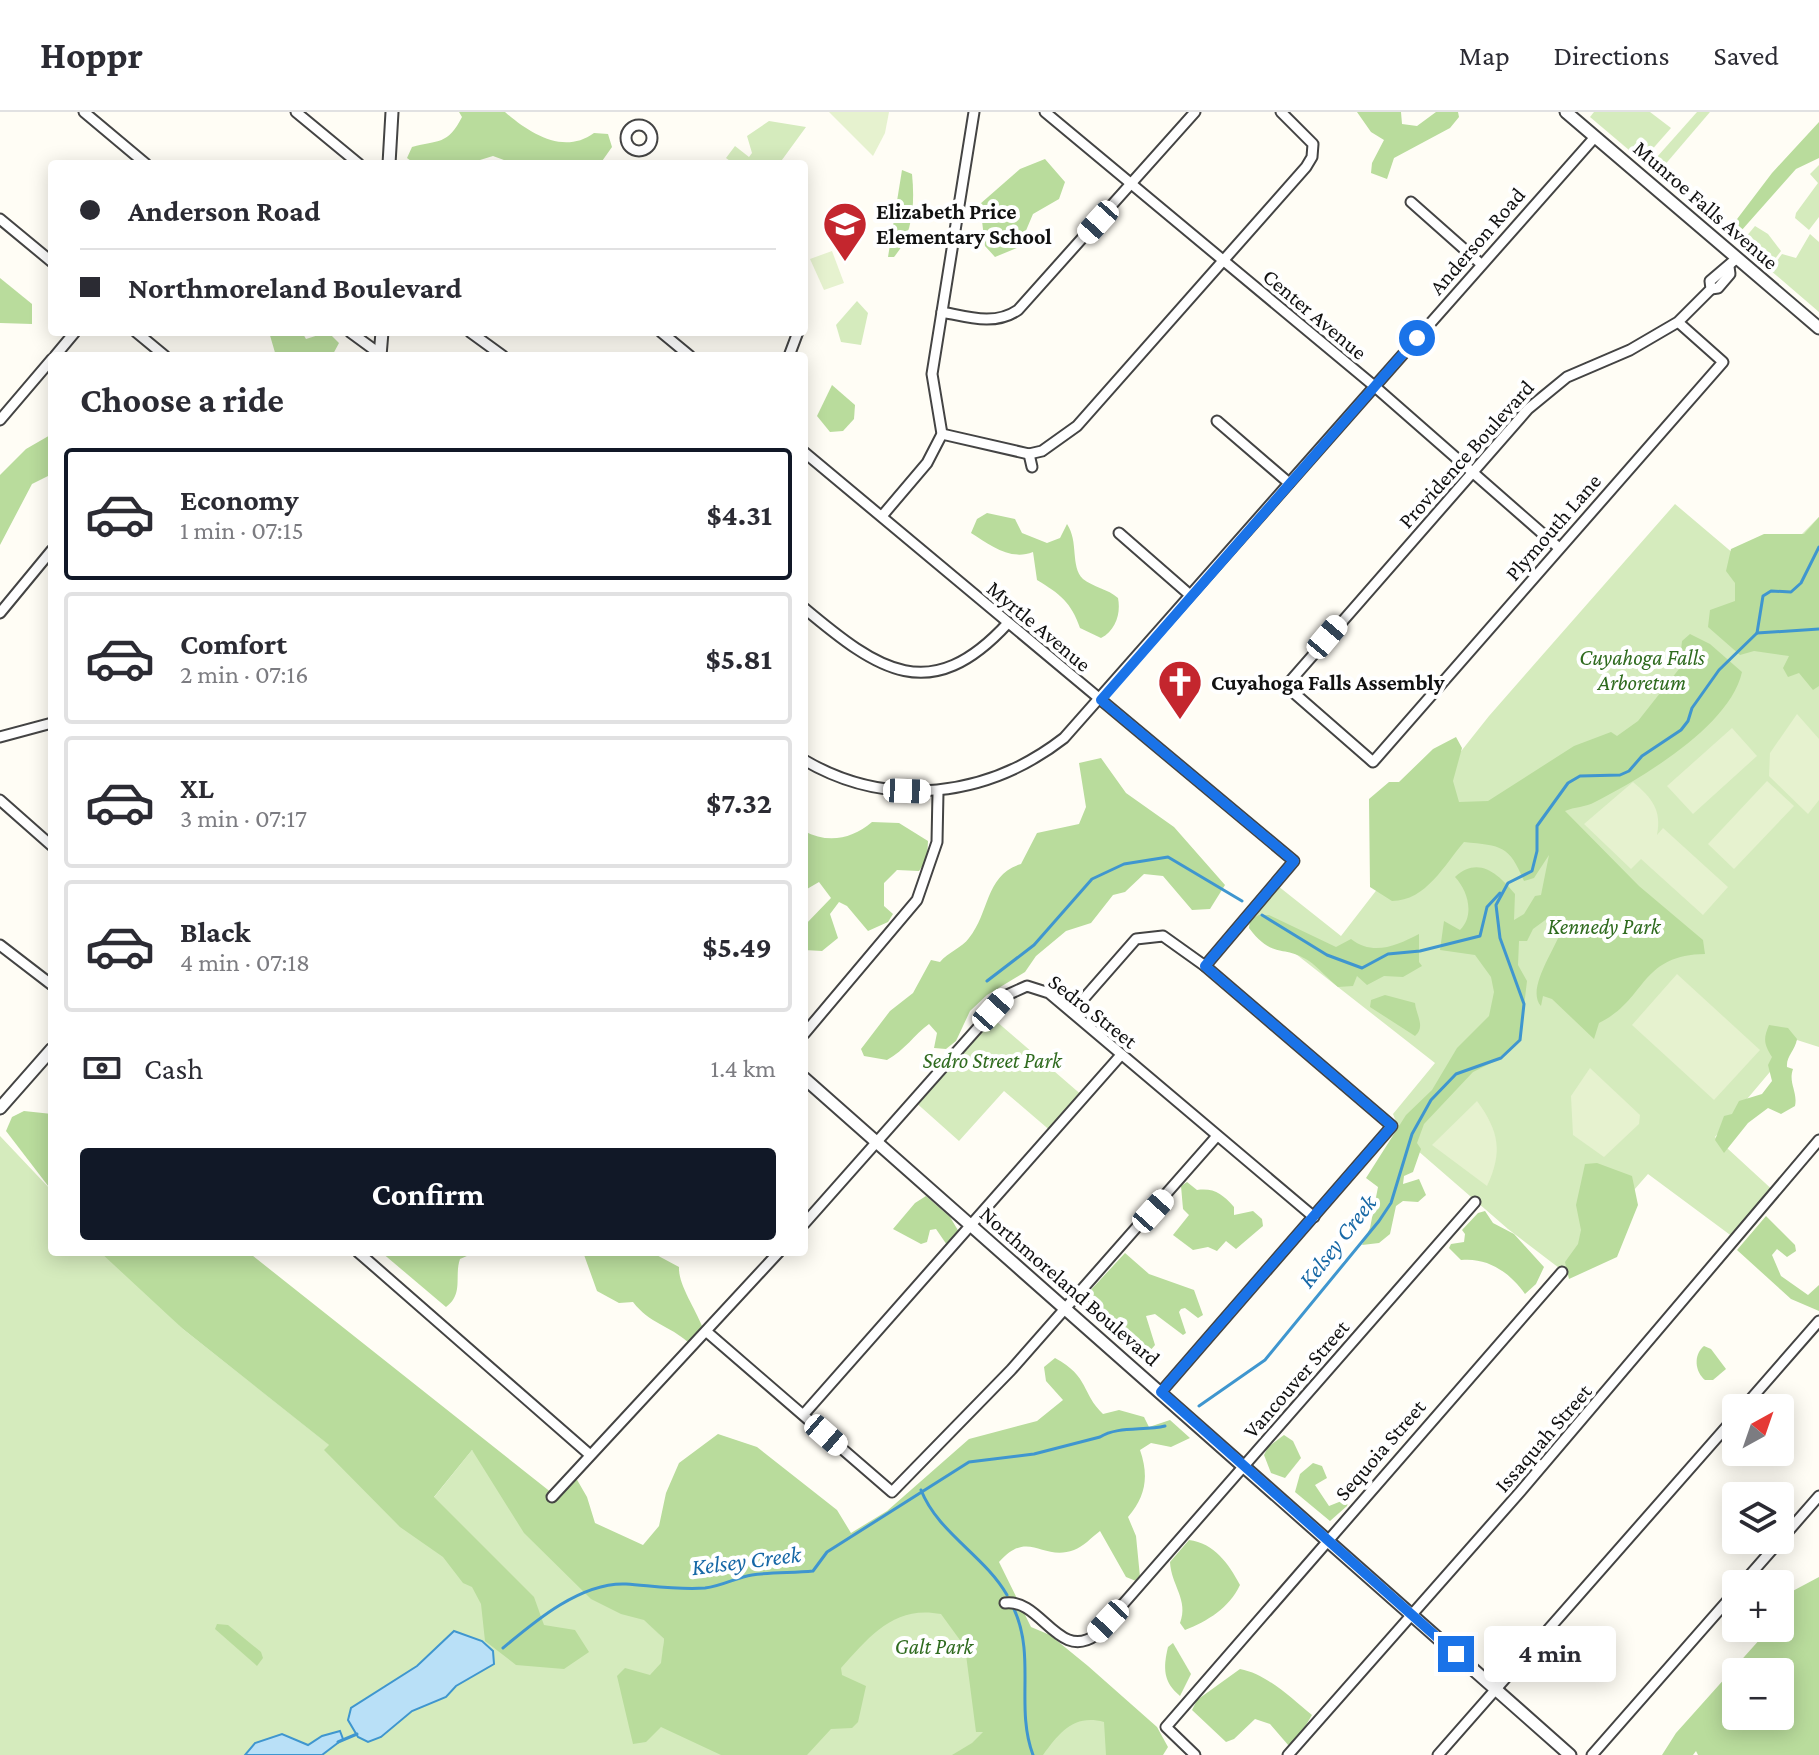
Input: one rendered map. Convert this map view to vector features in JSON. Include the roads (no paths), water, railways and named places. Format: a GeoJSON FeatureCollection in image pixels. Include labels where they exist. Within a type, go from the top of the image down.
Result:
{"type":"FeatureCollection","features":[{"type":"Feature","properties":{"kind":"street"},"geometry":{"type":"LineString","coordinates":[[84,112],[141,160]]}},
{"type":"Feature","properties":{"kind":"street"},"geometry":{"type":"LineString","coordinates":[[296,112],[354,160]]}},
{"type":"Feature","properties":{"kind":"street"},"geometry":{"type":"LineString","coordinates":[[389,160],[392,112]]}},
{"type":"Feature","properties":{"kind":"street"},"geometry":{"type":"LineString","coordinates":[[635,112],[637,124]]}},
{"type":"Feature","properties":{"kind":"street"},"geometry":{"type":"LineString","coordinates":[[882,516],[927,463],[942,434],[932,374],[974,112]]}},
{"type":"Feature","properties":{"kind":"street"},"geometry":{"type":"LineString","coordinates":[[942,312],[989,319],[1012,314],[1195,112]]}},
{"type":"Feature","properties":{"kind":"street"},"geometry":{"type":"LineString","coordinates":[[942,434],[1029,454],[1042,451],[1077,426],[1306,167],[1315,144],[1281,112]]}},
{"type":"Feature","properties":{"kind":"street","name":"Munroe Falls Avenue"},"geometry":{"type":"LineString","coordinates":[[1566,112],[1733,262],[1819,328]]}},
{"type":"Feature","properties":{"kind":"street","name":"Center Avenue"},"geometry":{"type":"LineString","coordinates":[[1047,113],[1373,385],[1559,548]]}},
{"type":"Feature","properties":{"kind":"street","name":"Anderson Road"},"geometry":{"type":"LineString","coordinates":[[808,762],[866,786],[938,792],[993,779],[1028,763],[1064,738],[1101,700],[1373,385],[1595,137]]}},
{"type":"Feature","properties":{"kind":"street"},"geometry":{"type":"LineString","coordinates":[[1411,202],[1481,264]]}},
{"type":"Feature","properties":{"kind":"street"},"geometry":{"type":"LineString","coordinates":[[0,219],[48,259]]}},
{"type":"Feature","properties":{"kind":"street","name":"Providence Boulevard"},"geometry":{"type":"LineString","coordinates":[[1373,762],[1286,686],[1472,472],[1549,390],[1586,366],[1630,350],[1678,322],[1711,289],[1710,281],[1733,262]]}},
{"type":"Feature","properties":{"kind":"street","name":"Plymouth Lane"},"geometry":{"type":"LineString","coordinates":[[1373,762],[1723,362],[1678,322]]}},
{"type":"Feature","properties":{"kind":"street"},"geometry":{"type":"LineString","coordinates":[[58,352],[72,336]]}},
{"type":"Feature","properties":{"kind":"street"},"geometry":{"type":"LineString","coordinates":[[141,336],[160,352]]}},
{"type":"Feature","properties":{"kind":"street"},"geometry":{"type":"LineString","coordinates":[[355,336],[376,352]]}},
{"type":"Feature","properties":{"kind":"street"},"geometry":{"type":"LineString","coordinates":[[475,336],[494,352]]}},
{"type":"Feature","properties":{"kind":"street"},"geometry":{"type":"LineString","coordinates":[[666,336],[685,352]]}},
{"type":"Feature","properties":{"kind":"street"},"geometry":{"type":"LineString","coordinates":[[0,420],[48,364]]}},
{"type":"Feature","properties":{"kind":"street"},"geometry":{"type":"LineString","coordinates":[[1217,421],[1289,483]]}},
{"type":"Feature","properties":{"kind":"street"},"geometry":{"type":"LineString","coordinates":[[1029,454],[1032,467]]}},
{"type":"Feature","properties":{"kind":"street","name":"Myrtle Avenue"},"geometry":{"type":"LineString","coordinates":[[808,455],[1294,861],[1205,966]]}},
{"type":"Feature","properties":{"kind":"street"},"geometry":{"type":"LineString","coordinates":[[1119,533],[1190,595]]}},
{"type":"Feature","properties":{"kind":"street"},"geometry":{"type":"LineString","coordinates":[[0,613],[48,555]]}},
{"type":"Feature","properties":{"kind":"street"},"geometry":{"type":"LineString","coordinates":[[808,611],[859,654],[885,666],[909,671],[941,670],[970,658],[1008,623]]}},
{"type":"Feature","properties":{"kind":"street"},"geometry":{"type":"LineString","coordinates":[[0,737],[48,724]]}},
{"type":"Feature","properties":{"kind":"street"},"geometry":{"type":"LineString","coordinates":[[808,1029],[917,900],[937,842],[938,792]]}},
{"type":"Feature","properties":{"kind":"street"},"geometry":{"type":"LineString","coordinates":[[0,800],[48,842]]}},
{"type":"Feature","properties":{"kind":"street"},"geometry":{"type":"LineString","coordinates":[[1072,1012],[1131,944],[1143,936],[1155,934],[1170,939],[1392,1126],[1161,1392]]}},
{"type":"Feature","properties":{"kind":"street"},"geometry":{"type":"LineString","coordinates":[[0,945],[48,982]]}},
{"type":"Feature","properties":{"kind":"street","name":"Sedro Street"},"geometry":{"type":"LineString","coordinates":[[808,1219],[1012,991],[1036,986],[1072,1012],[1314,1217]]}},
{"type":"Feature","properties":{"kind":"street"},"geometry":{"type":"LineString","coordinates":[[0,1108],[48,1054]]}},
{"type":"Feature","properties":{"kind":"street"},"geometry":{"type":"LineString","coordinates":[[804,1414],[1121,1055]]}},
{"type":"Feature","properties":{"kind":"street","name":"Northmoreland Boulevard"},"geometry":{"type":"LineString","coordinates":[[808,1082],[1570,1755]]}},
{"type":"Feature","properties":{"kind":"street"},"geometry":{"type":"LineString","coordinates":[[707,1332],[892,1492],[1066,1309],[1217,1136]]}},
{"type":"Feature","properties":{"kind":"street","name":"Issaquah Street"},"geometry":{"type":"LineString","coordinates":[[1288,1755],[1704,1279],[1819,1140]]}},
{"type":"Feature","properties":{"kind":"street","name":"Vancouver Street"},"geometry":{"type":"LineString","coordinates":[[1005,1603],[1020,1603],[1061,1636],[1076,1643],[1096,1635],[1475,1202]]}},
{"type":"Feature","properties":{"kind":"street"},"geometry":{"type":"LineString","coordinates":[[363,1256],[589,1454]]}},
{"type":"Feature","properties":{"kind":"street"},"geometry":{"type":"LineString","coordinates":[[552,1497],[775,1256]]}},
{"type":"Feature","properties":{"kind":"street","name":"Sequoia Street"},"geometry":{"type":"LineString","coordinates":[[1195,1755],[1166,1727],[1562,1272]]}},
{"type":"Feature","properties":{"kind":"street"},"geometry":{"type":"LineString","coordinates":[[1755,1394],[1819,1321]]}},
{"type":"Feature","properties":{"kind":"street"},"geometry":{"type":"LineString","coordinates":[[1438,1755],[1492,1687],[1722,1432]]}},
{"type":"Feature","properties":{"kind":"street"},"geometry":{"type":"LineString","coordinates":[[1754,1570],[1819,1496]]}},
{"type":"Feature","properties":{"kind":"street"},"geometry":{"type":"LineString","coordinates":[[1592,1755],[1722,1607]]}},
{"type":"Feature","properties":{"kind":"water"},"geometry":{"type":"Polygon","coordinates":[[[454,1631],[482,1641],[493,1651],[494,1664],[456,1686],[446,1697],[412,1711],[381,1737],[368,1742],[358,1737],[348,1720],[351,1708],[417,1666],[454,1631]]]}},
{"type":"Feature","properties":{"kind":"water"},"geometry":{"type":"Polygon","coordinates":[[[340,1731],[343,1739],[322,1755],[245,1755],[255,1743],[282,1734],[308,1745],[322,1736],[340,1731]]]}},
{"type":"Feature","properties":{"kind":"waterway"},"geometry":{"type":"LineString","coordinates":[[1757,633],[1763,596],[1771,591],[1791,592],[1801,583],[1819,547]]}},
{"type":"Feature","properties":{"kind":"waterway","name":"Kelsey Creek"},"geometry":{"type":"LineString","coordinates":[[1199,1406],[1265,1360],[1379,1221],[1391,1203],[1412,1134],[1431,1100],[1456,1074],[1501,1058],[1520,1040],[1524,1004],[1500,938],[1496,905],[1508,883],[1532,871],[1537,851],[1537,826],[1568,783],[1580,776],[1620,775],[1629,771],[1642,756],[1681,730],[1692,708],[1719,670],[1757,633],[1819,629]]}},
{"type":"Feature","properties":{"kind":"waterway"},"geometry":{"type":"LineString","coordinates":[[987,981],[1034,945],[1092,879],[1124,864],[1168,857],[1242,901]]}},
{"type":"Feature","properties":{"kind":"waterway"},"geometry":{"type":"LineString","coordinates":[[1262,915],[1327,955],[1362,968],[1388,954],[1420,951],[1480,936],[1487,907],[1500,893]]}},
{"type":"Feature","properties":{"kind":"waterway","name":"Kelsey Creek"},"geometry":{"type":"LineString","coordinates":[[503,1648],[560,1605],[592,1589],[626,1584],[705,1588],[752,1575],[813,1571],[827,1552],[969,1462],[1034,1454],[1114,1431],[1165,1426]]}},
{"type":"Feature","properties":{"kind":"waterway"},"geometry":{"type":"LineString","coordinates":[[921,1490],[938,1519],[986,1568],[1007,1595]]}},
{"type":"Feature","properties":{"kind":"waterway"},"geometry":{"type":"LineString","coordinates":[[1014,1609],[1024,1645],[1026,1719],[1033,1755]]}},
{"type":"Feature","properties":{"kind":"waterway","name":"Kelsey Creek"},"geometry":{"type":"LineString","coordinates":[[338,1742],[357,1734]]}},
{"type":"Feature","properties":{"kind":"place","name":"Elizabeth Price Elementary School"},"geometry":{"type":"Point","coordinates":[845,263]}},
{"type":"Feature","properties":{"kind":"place","name":"Cuyahoga Falls Assembly"},"geometry":{"type":"Point","coordinates":[1180,721]}},
{"type":"Feature","properties":{"kind":"park label","name":"Cuyahoga Falls Arboretum"},"geometry":{"type":"Point","coordinates":[1642,670]}},
{"type":"Feature","properties":{"kind":"park label","name":"Kennedy Park"},"geometry":{"type":"Point","coordinates":[1604,926]}},
{"type":"Feature","properties":{"kind":"park label","name":"Sedro Street Park"},"geometry":{"type":"Point","coordinates":[992,1060]}},
{"type":"Feature","properties":{"kind":"park label","name":"Galt Park"},"geometry":{"type":"Point","coordinates":[934,1646]}}]}
